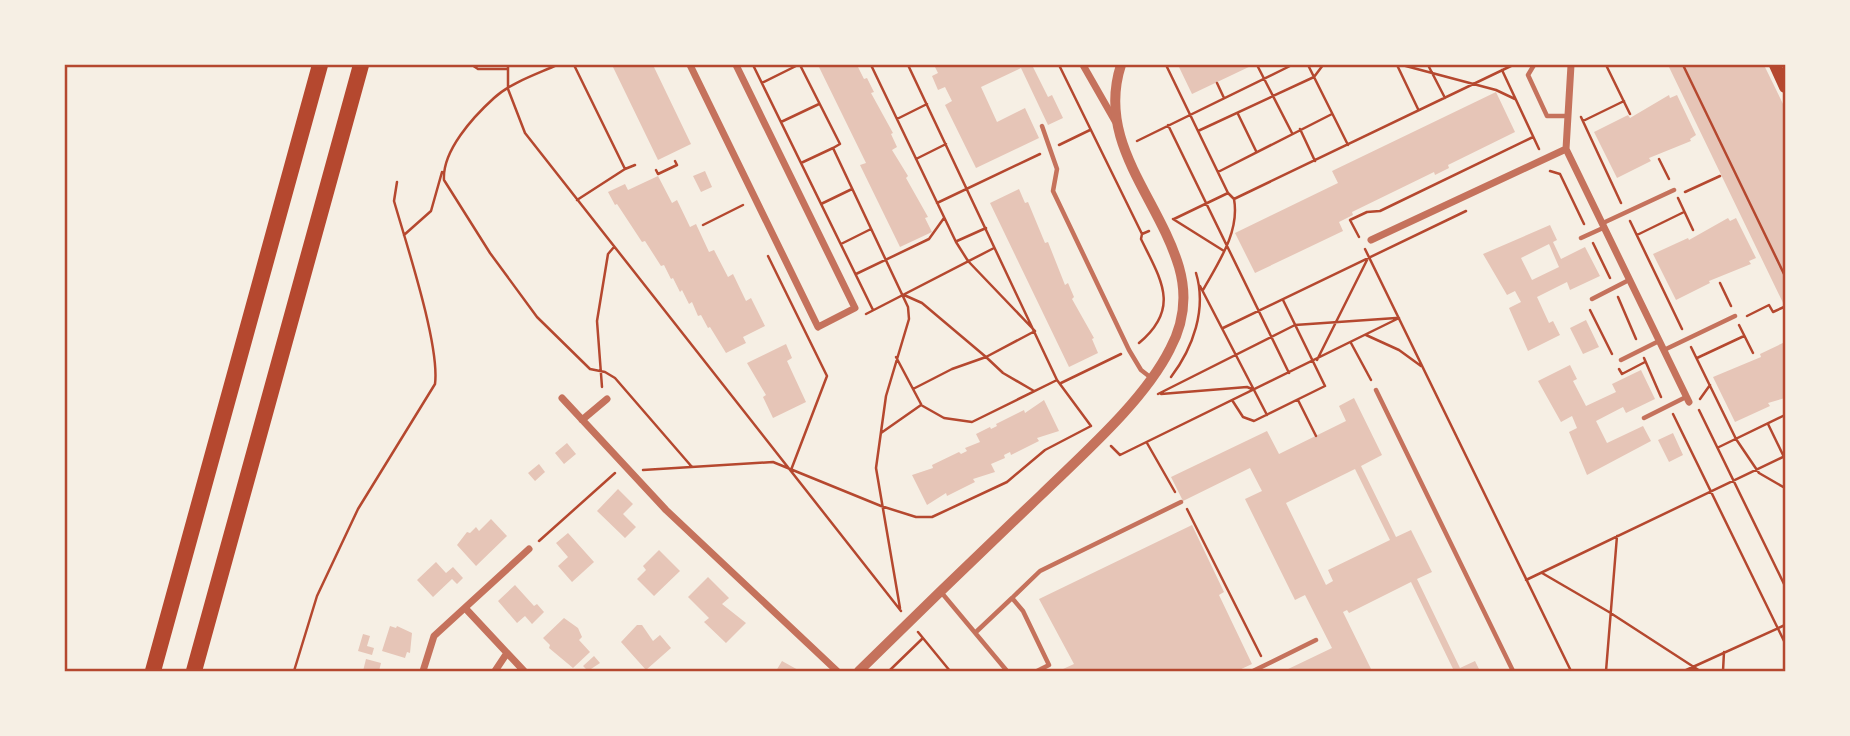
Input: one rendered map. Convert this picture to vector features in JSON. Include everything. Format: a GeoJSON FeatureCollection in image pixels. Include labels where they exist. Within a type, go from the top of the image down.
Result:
{"type":"FeatureCollection","features":[{"type":"Feature","properties":{"kind":"highway"},"geometry":{"type":"LineString","coordinates":[[153,671],[320,65]]}},
{"type":"Feature","properties":{"kind":"highway"},"geometry":{"type":"LineString","coordinates":[[194,671],[360,65]]}},
{"type":"Feature","properties":{"kind":"main road"},"geometry":{"type":"LineString","coordinates":[[1775,65],[1785,87]]}},
{"type":"Feature","properties":{"kind":"street"},"geometry":{"type":"LineString","coordinates":[[690,65],[818,327],[855,309],[736,65]]}},
{"type":"Feature","properties":{"kind":"street"},"geometry":{"type":"LineString","coordinates":[[859,671],[1101,437],[1151,377],[1174,341],[1184,300],[1178,265],[1123,148],[1115,121],[1083,65]]}},
{"type":"Feature","properties":{"kind":"street"},"geometry":{"type":"LineString","coordinates":[[1115,121],[1114,93],[1121,65]]}},
{"type":"Feature","properties":{"kind":"street"},"geometry":{"type":"LineString","coordinates":[[1571,65],[1566,149],[1688,399]]}},
{"type":"Feature","properties":{"kind":"street"},"geometry":{"type":"LineString","coordinates":[[1371,240],[1566,149]]}},
{"type":"Feature","properties":{"kind":"street"},"geometry":{"type":"LineString","coordinates":[[562,398],[623,466],[837,671]]}},
{"type":"Feature","properties":{"kind":"street"},"geometry":{"type":"LineString","coordinates":[[582,420],[607,399]]}},
{"type":"Feature","properties":{"kind":"street"},"geometry":{"type":"LineString","coordinates":[[423,671],[434,636],[529,550]]}},
{"type":"Feature","properties":{"kind":"street"},"geometry":{"type":"LineString","coordinates":[[466,609],[524,671]]}},
{"type":"Feature","properties":{"kind":"street"},"geometry":{"type":"LineString","coordinates":[[495,671],[507,653]]}},
{"type":"Feature","properties":{"kind":"lane"},"geometry":{"type":"LineString","coordinates":[[1534,65],[1528,75],[1547,116],[1568,116]]}},
{"type":"Feature","properties":{"kind":"lane"},"geometry":{"type":"LineString","coordinates":[[1042,126],[1057,169],[1053,191],[1129,350],[1142,370],[1151,377]]}},
{"type":"Feature","properties":{"kind":"lane"},"geometry":{"type":"LineString","coordinates":[[1581,238],[1626,213],[1676,193]]}},
{"type":"Feature","properties":{"kind":"lane"},"geometry":{"type":"LineString","coordinates":[[1592,299],[1630,280]]}},
{"type":"Feature","properties":{"kind":"lane"},"geometry":{"type":"LineString","coordinates":[[1664,350],[1736,318]]}},
{"type":"Feature","properties":{"kind":"lane"},"geometry":{"type":"LineString","coordinates":[[1621,360],[1660,341]]}},
{"type":"Feature","properties":{"kind":"lane"},"geometry":{"type":"LineString","coordinates":[[1376,390],[1513,671]]}},
{"type":"Feature","properties":{"kind":"lane"},"geometry":{"type":"LineString","coordinates":[[1644,418],[1688,399]]}},
{"type":"Feature","properties":{"kind":"lane"},"geometry":{"type":"LineString","coordinates":[[976,632],[1040,571],[1181,502]]}},
{"type":"Feature","properties":{"kind":"lane"},"geometry":{"type":"LineString","coordinates":[[941,591],[1007,671]]}},
{"type":"Feature","properties":{"kind":"lane"},"geometry":{"type":"LineString","coordinates":[[1012,598],[1023,611],[1049,665],[1037,671]]}},
{"type":"Feature","properties":{"kind":"lane"},"geometry":{"type":"LineString","coordinates":[[1253,671],[1316,640]]}},
{"type":"Feature","properties":{"kind":"path"},"geometry":{"type":"LineString","coordinates":[[471,65],[478,69],[508,67],[508,89],[525,133],[901,611],[876,468],[896,358],[909,319],[904,295],[833,148]]}},
{"type":"Feature","properties":{"kind":"path"},"geometry":{"type":"LineString","coordinates":[[404,235],[431,211],[443,168],[453,146],[495,97],[557,65]]}},
{"type":"Feature","properties":{"kind":"path"},"geometry":{"type":"LineString","coordinates":[[574,65],[625,169]]}},
{"type":"Feature","properties":{"kind":"path"},"geometry":{"type":"LineString","coordinates":[[753,65],[873,310]]}},
{"type":"Feature","properties":{"kind":"path"},"geometry":{"type":"LineString","coordinates":[[762,83],[799,65],[840,144],[801,163]]}},
{"type":"Feature","properties":{"kind":"path"},"geometry":{"type":"LineString","coordinates":[[870,65],[956,242],[968,261],[1035,331]]}},
{"type":"Feature","properties":{"kind":"path"},"geometry":{"type":"LineString","coordinates":[[529,550],[623,466],[643,470],[773,463],[881,506],[916,517],[932,517],[1007,482],[1045,450],[1091,426],[1058,382],[908,65]]}},
{"type":"Feature","properties":{"kind":"path"},"geometry":{"type":"LineString","coordinates":[[896,358],[921,405],[944,418],[972,422],[1034,391],[1129,350],[1153,330],[1164,304],[1162,283],[1141,239],[1142,234],[1059,65]]}},
{"type":"Feature","properties":{"kind":"path"},"geometry":{"type":"LineString","coordinates":[[1166,65],[1228,193],[1234,199],[1233,227],[1227,245],[1202,288],[1267,415]]}},
{"type":"Feature","properties":{"kind":"path"},"geometry":{"type":"LineString","coordinates":[[1258,65],[1292,133]]}},
{"type":"Feature","properties":{"kind":"path"},"geometry":{"type":"LineString","coordinates":[[1190,115],[1293,65]]}},
{"type":"Feature","properties":{"kind":"path"},"geometry":{"type":"LineString","coordinates":[[1308,65],[1348,145]]}},
{"type":"Feature","properties":{"kind":"path"},"geometry":{"type":"LineString","coordinates":[[1198,131],[1314,77],[1324,65]]}},
{"type":"Feature","properties":{"kind":"path"},"geometry":{"type":"LineString","coordinates":[[1399,65],[1474,84],[1515,99]]}},
{"type":"Feature","properties":{"kind":"path"},"geometry":{"type":"LineString","coordinates":[[1399,65],[1419,110]]}},
{"type":"Feature","properties":{"kind":"path"},"geometry":{"type":"LineString","coordinates":[[1428,65],[1445,98]]}},
{"type":"Feature","properties":{"kind":"path"},"geometry":{"type":"LineString","coordinates":[[1234,199],[1513,65]]}},
{"type":"Feature","properties":{"kind":"path"},"geometry":{"type":"LineString","coordinates":[[1606,65],[1630,114]]}},
{"type":"Feature","properties":{"kind":"path"},"geometry":{"type":"LineString","coordinates":[[1683,65],[1785,276]]}},
{"type":"Feature","properties":{"kind":"path"},"geometry":{"type":"LineString","coordinates":[[1502,70],[1544,158]]}},
{"type":"Feature","properties":{"kind":"path"},"geometry":{"type":"LineString","coordinates":[[1217,83],[1224,98]]}},
{"type":"Feature","properties":{"kind":"path"},"geometry":{"type":"LineString","coordinates":[[1581,121],[1624,101]]}},
{"type":"Feature","properties":{"kind":"path"},"geometry":{"type":"LineString","coordinates":[[781,122],[820,104]]}},
{"type":"Feature","properties":{"kind":"path"},"geometry":{"type":"LineString","coordinates":[[897,119],[927,104]]}},
{"type":"Feature","properties":{"kind":"path"},"geometry":{"type":"LineString","coordinates":[[1581,112],[1581,121],[1735,439],[1757,470],[1785,488]]}},
{"type":"Feature","properties":{"kind":"path"},"geometry":{"type":"LineString","coordinates":[[1238,114],[1256,151]]}},
{"type":"Feature","properties":{"kind":"path"},"geometry":{"type":"LineString","coordinates":[[1218,172],[1332,114]]}},
{"type":"Feature","properties":{"kind":"path"},"geometry":{"type":"LineString","coordinates":[[1168,125],[1289,373]]}},
{"type":"Feature","properties":{"kind":"path"},"geometry":{"type":"LineString","coordinates":[[1300,129],[1315,161]]}},
{"type":"Feature","properties":{"kind":"path"},"geometry":{"type":"LineString","coordinates":[[937,203],[1090,130]]}},
{"type":"Feature","properties":{"kind":"path"},"geometry":{"type":"LineString","coordinates":[[1533,137],[1380,211],[1367,212],[1350,220],[1571,671]]}},
{"type":"Feature","properties":{"kind":"path"},"geometry":{"type":"LineString","coordinates":[[916,159],[946,144]]}},
{"type":"Feature","properties":{"kind":"path"},"geometry":{"type":"LineString","coordinates":[[656,170],[658,174],[668,170],[677,165],[675,160]]}},
{"type":"Feature","properties":{"kind":"path"},"geometry":{"type":"LineString","coordinates":[[577,200],[635,164]]}},
{"type":"Feature","properties":{"kind":"path"},"geometry":{"type":"LineString","coordinates":[[443,168],[444,180],[450,192],[537,317],[590,369],[611,375],[625,388],[692,467]]}},
{"type":"Feature","properties":{"kind":"path"},"geometry":{"type":"LineString","coordinates":[[1544,172],[1550,171]]}},
{"type":"Feature","properties":{"kind":"path"},"geometry":{"type":"LineString","coordinates":[[1676,193],[1720,176]]}},
{"type":"Feature","properties":{"kind":"path"},"geometry":{"type":"LineString","coordinates":[[294,671],[317,596],[358,509],[435,384],[437,371],[394,201],[397,182]]}},
{"type":"Feature","properties":{"kind":"path"},"geometry":{"type":"LineString","coordinates":[[821,204],[852,189]]}},
{"type":"Feature","properties":{"kind":"path"},"geometry":{"type":"LineString","coordinates":[[1224,251],[1173,219],[1228,193]]}},
{"type":"Feature","properties":{"kind":"path"},"geometry":{"type":"LineString","coordinates":[[703,225],[743,205]]}},
{"type":"Feature","properties":{"kind":"path"},"geometry":{"type":"LineString","coordinates":[[1223,328],[1469,209]]}},
{"type":"Feature","properties":{"kind":"path"},"geometry":{"type":"LineString","coordinates":[[1637,235],[1685,212]]}},
{"type":"Feature","properties":{"kind":"path"},"geometry":{"type":"LineString","coordinates":[[856,274],[929,239],[944,218]]}},
{"type":"Feature","properties":{"kind":"path"},"geometry":{"type":"LineString","coordinates":[[1142,234],[1161,225]]}},
{"type":"Feature","properties":{"kind":"path"},"geometry":{"type":"LineString","coordinates":[[956,242],[985,228]]}},
{"type":"Feature","properties":{"kind":"path"},"geometry":{"type":"LineString","coordinates":[[841,244],[872,229]]}},
{"type":"Feature","properties":{"kind":"path"},"geometry":{"type":"LineString","coordinates":[[607,399],[600,371],[597,321],[608,254],[614,247]]}},
{"type":"Feature","properties":{"kind":"path"},"geometry":{"type":"LineString","coordinates":[[862,316],[995,248]]}},
{"type":"Feature","properties":{"kind":"path"},"geometry":{"type":"LineString","coordinates":[[767,254],[827,380],[791,470]]}},
{"type":"Feature","properties":{"kind":"path"},"geometry":{"type":"LineString","coordinates":[[1315,361],[1370,258]]}},
{"type":"Feature","properties":{"kind":"path"},"geometry":{"type":"LineString","coordinates":[[1600,282],[1610,277]]}},
{"type":"Feature","properties":{"kind":"path"},"geometry":{"type":"LineString","coordinates":[[904,295],[922,303],[1003,373],[1034,391]]}},
{"type":"Feature","properties":{"kind":"path"},"geometry":{"type":"LineString","coordinates":[[1232,400],[1247,419],[1254,421],[1325,386],[1283,299]]}},
{"type":"Feature","properties":{"kind":"path"},"geometry":{"type":"LineString","coordinates":[[1587,304],[1622,374],[1645,362]]}},
{"type":"Feature","properties":{"kind":"path"},"geometry":{"type":"LineString","coordinates":[[1736,318],[1769,305],[1773,312],[1784,307]]}},
{"type":"Feature","properties":{"kind":"path"},"geometry":{"type":"LineString","coordinates":[[1254,390],[1247,387],[1158,394],[1295,325],[1399,318]]}},
{"type":"Feature","properties":{"kind":"path"},"geometry":{"type":"LineString","coordinates":[[1112,447],[1120,455],[1399,318]]}},
{"type":"Feature","properties":{"kind":"path"},"geometry":{"type":"LineString","coordinates":[[913,389],[952,369],[986,357],[1035,331]]}},
{"type":"Feature","properties":{"kind":"path"},"geometry":{"type":"LineString","coordinates":[[1366,335],[1399,350],[1423,368]]}},
{"type":"Feature","properties":{"kind":"path"},"geometry":{"type":"LineString","coordinates":[[1697,358],[1745,335]]}},
{"type":"Feature","properties":{"kind":"path"},"geometry":{"type":"LineString","coordinates":[[810,342],[820,337]]}},
{"type":"Feature","properties":{"kind":"path"},"geometry":{"type":"LineString","coordinates":[[1351,343],[1376,390]]}},
{"type":"Feature","properties":{"kind":"path"},"geometry":{"type":"LineString","coordinates":[[1710,385],[1696,404],[1785,586]]}},
{"type":"Feature","properties":{"kind":"path"},"geometry":{"type":"LineString","coordinates":[[1298,400],[1315,436]]}},
{"type":"Feature","properties":{"kind":"path"},"geometry":{"type":"LineString","coordinates":[[881,434],[921,405]]}},
{"type":"Feature","properties":{"kind":"path"},"geometry":{"type":"LineString","coordinates":[[1718,447],[1785,415]]}},
{"type":"Feature","properties":{"kind":"path"},"geometry":{"type":"LineString","coordinates":[[1526,580],[1785,457],[1768,424]]}},
{"type":"Feature","properties":{"kind":"path"},"geometry":{"type":"LineString","coordinates":[[1146,442],[1181,502],[1189,510],[1266,665]]}},
{"type":"Feature","properties":{"kind":"path"},"geometry":{"type":"LineString","coordinates":[[1606,671],[1617,536]]}},
{"type":"Feature","properties":{"kind":"path"},"geometry":{"type":"LineString","coordinates":[[1541,573],[1609,612],[1700,671]]}},
{"type":"Feature","properties":{"kind":"path"},"geometry":{"type":"LineString","coordinates":[[1684,671],[1785,625]]}},
{"type":"Feature","properties":{"kind":"path"},"geometry":{"type":"LineString","coordinates":[[889,671],[923,638],[950,671]]}},
{"type":"Feature","properties":{"kind":"path"},"geometry":{"type":"LineString","coordinates":[[1723,671],[1724,652]]}},
{"type":"Feature","properties":{"kind":"building"},"geometry":{"type":"Polygon","coordinates":[[[612,65],[653,65],[691,144],[658,160],[612,65]]]}},
{"type":"Feature","properties":{"kind":"building"},"geometry":{"type":"Polygon","coordinates":[[[818,65],[857,65],[864,79],[867,78],[874,92],[871,93],[893,133],[891,134],[897,147],[892,150],[928,217],[925,218],[932,232],[900,247],[860,165],[866,163],[818,65]]]}},
{"type":"Feature","properties":{"kind":"building"},"geometry":{"type":"Polygon","coordinates":[[[934,65],[1032,65],[1048,97],[1052,95],[1063,118],[1048,125],[1021,68],[981,87],[997,122],[1025,108],[1039,138],[976,168],[945,105],[952,101],[945,87],[938,90],[932,76],[938,73],[934,65]]]}},
{"type":"Feature","properties":{"kind":"building"},"geometry":{"type":"Polygon","coordinates":[[[1178,65],[1253,65],[1192,94],[1178,65]]]}},
{"type":"Feature","properties":{"kind":"building"},"geometry":{"type":"Polygon","coordinates":[[[1668,65],[1764,65],[1785,108],[1785,307],[1668,65]]]}},
{"type":"Feature","properties":{"kind":"building"},"geometry":{"type":"Polygon","coordinates":[[[1496,92],[1515,132],[1448,165],[1449,168],[1435,175],[1434,172],[1352,212],[1353,215],[1339,222],[1343,231],[1255,273],[1235,233],[1338,183],[1332,171],[1496,92]]]}},
{"type":"Feature","properties":{"kind":"building"},"geometry":{"type":"Polygon","coordinates":[[[1669,95],[1670,98],[1677,95],[1696,135],[1691,141],[1649,158],[1651,161],[1617,178],[1594,132],[1628,115],[1630,118],[1669,95]]]}},
{"type":"Feature","properties":{"kind":"building"},"geometry":{"type":"Polygon","coordinates":[[[705,171],[712,187],[701,192],[693,176],[705,171]]]}},
{"type":"Feature","properties":{"kind":"building"},"geometry":{"type":"Polygon","coordinates":[[[658,176],[672,203],[677,200],[690,227],[696,224],[709,252],[714,250],[728,277],[733,274],[746,301],[751,298],[765,326],[743,337],[746,343],[726,353],[701,315],[698,316],[692,302],[689,304],[664,265],[661,266],[645,241],[642,242],[608,192],[625,184],[628,190],[658,176]]]}},
{"type":"Feature","properties":{"kind":"building"},"geometry":{"type":"Polygon","coordinates":[[[1019,189],[1025,203],[1028,202],[1065,285],[1068,283],[1074,297],[1072,299],[1094,338],[1092,339],[1098,353],[1069,367],[990,203],[1019,189]]]}},
{"type":"Feature","properties":{"kind":"building"},"geometry":{"type":"Polygon","coordinates":[[[1728,218],[1730,221],[1736,218],[1756,258],[1749,261],[1751,264],[1709,281],[1710,283],[1676,300],[1653,254],[1688,238],[1689,240],[1728,218]]]}},
{"type":"Feature","properties":{"kind":"building"},"geometry":{"type":"Polygon","coordinates":[[[1550,225],[1557,240],[1553,242],[1561,259],[1585,247],[1600,276],[1570,290],[1567,282],[1537,297],[1549,323],[1553,321],[1560,335],[1528,351],[1509,308],[1521,302],[1515,291],[1507,295],[1483,254],[1550,225]],[[1549,244],[1521,258],[1532,280],[1559,267],[1549,244]]]}},
{"type":"Feature","properties":{"kind":"building"},"geometry":{"type":"Polygon","coordinates":[[[1586,320],[1599,347],[1583,354],[1570,328],[1586,320]]]}},
{"type":"Feature","properties":{"kind":"building"},"geometry":{"type":"Polygon","coordinates":[[[1785,342],[1785,398],[1768,403],[1770,406],[1735,422],[1713,377],[1761,357],[1760,354],[1785,342]]]}},
{"type":"Feature","properties":{"kind":"building"},"geometry":{"type":"Polygon","coordinates":[[[786,344],[792,358],[787,361],[806,402],[773,418],[763,397],[766,395],[747,363],[786,344]]]}},
{"type":"Feature","properties":{"kind":"building"},"geometry":{"type":"Polygon","coordinates":[[[1570,365],[1577,379],[1573,381],[1586,406],[1616,392],[1612,384],[1641,370],[1655,399],[1626,413],[1623,407],[1596,421],[1607,443],[1643,426],[1651,441],[1587,475],[1569,432],[1577,428],[1572,416],[1561,422],[1538,381],[1570,365]]]}},
{"type":"Feature","properties":{"kind":"building"},"geometry":{"type":"Polygon","coordinates":[[[1354,398],[1382,455],[1361,466],[1396,537],[1411,530],[1432,572],[1417,579],[1460,668],[1475,661],[1480,671],[1454,671],[1411,582],[1349,613],[1347,610],[1343,612],[1372,671],[1284,671],[1332,648],[1305,595],[1295,600],[1245,499],[1262,491],[1250,468],[1183,501],[1171,477],[1267,431],[1279,454],[1346,421],[1339,406],[1354,398]],[[1355,469],[1286,503],[1326,585],[1333,581],[1328,570],[1390,540],[1355,469]]]}},
{"type":"Feature","properties":{"kind":"building"},"geometry":{"type":"Polygon","coordinates":[[[1044,400],[1059,431],[1037,438],[1039,441],[1011,455],[1010,452],[1004,455],[1005,458],[991,464],[995,472],[973,479],[975,482],[947,496],[946,493],[927,505],[912,475],[933,468],[932,465],[959,452],[961,454],[967,451],[965,448],[980,442],[976,434],[997,426],[996,424],[1024,410],[1025,413],[1044,400]]]}},
{"type":"Feature","properties":{"kind":"building"},"geometry":{"type":"Polygon","coordinates":[[[1673,433],[1683,455],[1669,462],[1658,440],[1673,433]]]}},
{"type":"Feature","properties":{"kind":"building"},"geometry":{"type":"Polygon","coordinates":[[[567,443],[576,454],[564,464],[555,453],[567,443]]]}},
{"type":"Feature","properties":{"kind":"building"},"geometry":{"type":"Polygon","coordinates":[[[539,464],[545,472],[535,481],[528,473],[539,464]]]}},
{"type":"Feature","properties":{"kind":"building"},"geometry":{"type":"Polygon","coordinates":[[[618,489],[633,504],[623,514],[636,527],[625,538],[597,511],[618,489]]]}},
{"type":"Feature","properties":{"kind":"building"},"geometry":{"type":"Polygon","coordinates":[[[491,519],[507,536],[476,566],[457,545],[467,532],[470,533],[476,527],[479,531],[491,519]]]}},
{"type":"Feature","properties":{"kind":"building"},"geometry":{"type":"Polygon","coordinates":[[[1192,525],[1224,592],[1219,595],[1252,664],[1237,671],[1065,671],[1063,669],[1074,664],[1039,599],[1192,525]]]}},
{"type":"Feature","properties":{"kind":"building"},"geometry":{"type":"Polygon","coordinates":[[[568,533],[594,562],[572,582],[558,566],[568,557],[556,543],[568,533]]]}},
{"type":"Feature","properties":{"kind":"building"},"geometry":{"type":"Polygon","coordinates":[[[659,550],[680,571],[654,596],[637,579],[646,570],[643,566],[659,550]]]}},
{"type":"Feature","properties":{"kind":"building"},"geometry":{"type":"Polygon","coordinates":[[[436,562],[446,573],[453,567],[463,578],[457,584],[452,579],[433,597],[417,580],[436,562]]]}},
{"type":"Feature","properties":{"kind":"building"},"geometry":{"type":"Polygon","coordinates":[[[708,577],[729,598],[722,604],[746,623],[726,643],[704,622],[709,618],[688,597],[708,577]]]}},
{"type":"Feature","properties":{"kind":"building"},"geometry":{"type":"Polygon","coordinates":[[[515,585],[534,606],[537,604],[544,612],[532,624],[525,616],[517,623],[498,601],[515,585]]]}},
{"type":"Feature","properties":{"kind":"building"},"geometry":{"type":"Polygon","coordinates":[[[564,618],[578,628],[582,637],[579,640],[590,652],[573,668],[549,648],[550,645],[543,638],[564,618]]]}},
{"type":"Feature","properties":{"kind":"building"},"geometry":{"type":"Polygon","coordinates":[[[637,625],[642,625],[653,641],[660,635],[671,648],[646,670],[621,642],[637,625]]]}},
{"type":"Feature","properties":{"kind":"building"},"geometry":{"type":"Polygon","coordinates":[[[390,626],[397,626],[412,633],[410,653],[407,652],[405,658],[382,651],[390,626]]]}},
{"type":"Feature","properties":{"kind":"building"},"geometry":{"type":"Polygon","coordinates":[[[363,634],[370,636],[367,646],[374,648],[372,655],[358,651],[363,634]]]}},
{"type":"Feature","properties":{"kind":"building"},"geometry":{"type":"Polygon","coordinates":[[[594,656],[600,663],[588,671],[583,666],[594,656]]]}},
{"type":"Feature","properties":{"kind":"building"},"geometry":{"type":"Polygon","coordinates":[[[366,659],[381,663],[379,671],[363,671],[366,659]]]}},
{"type":"Feature","properties":{"kind":"building"},"geometry":{"type":"Polygon","coordinates":[[[782,661],[800,671],[776,671],[782,661]]]}}]}
